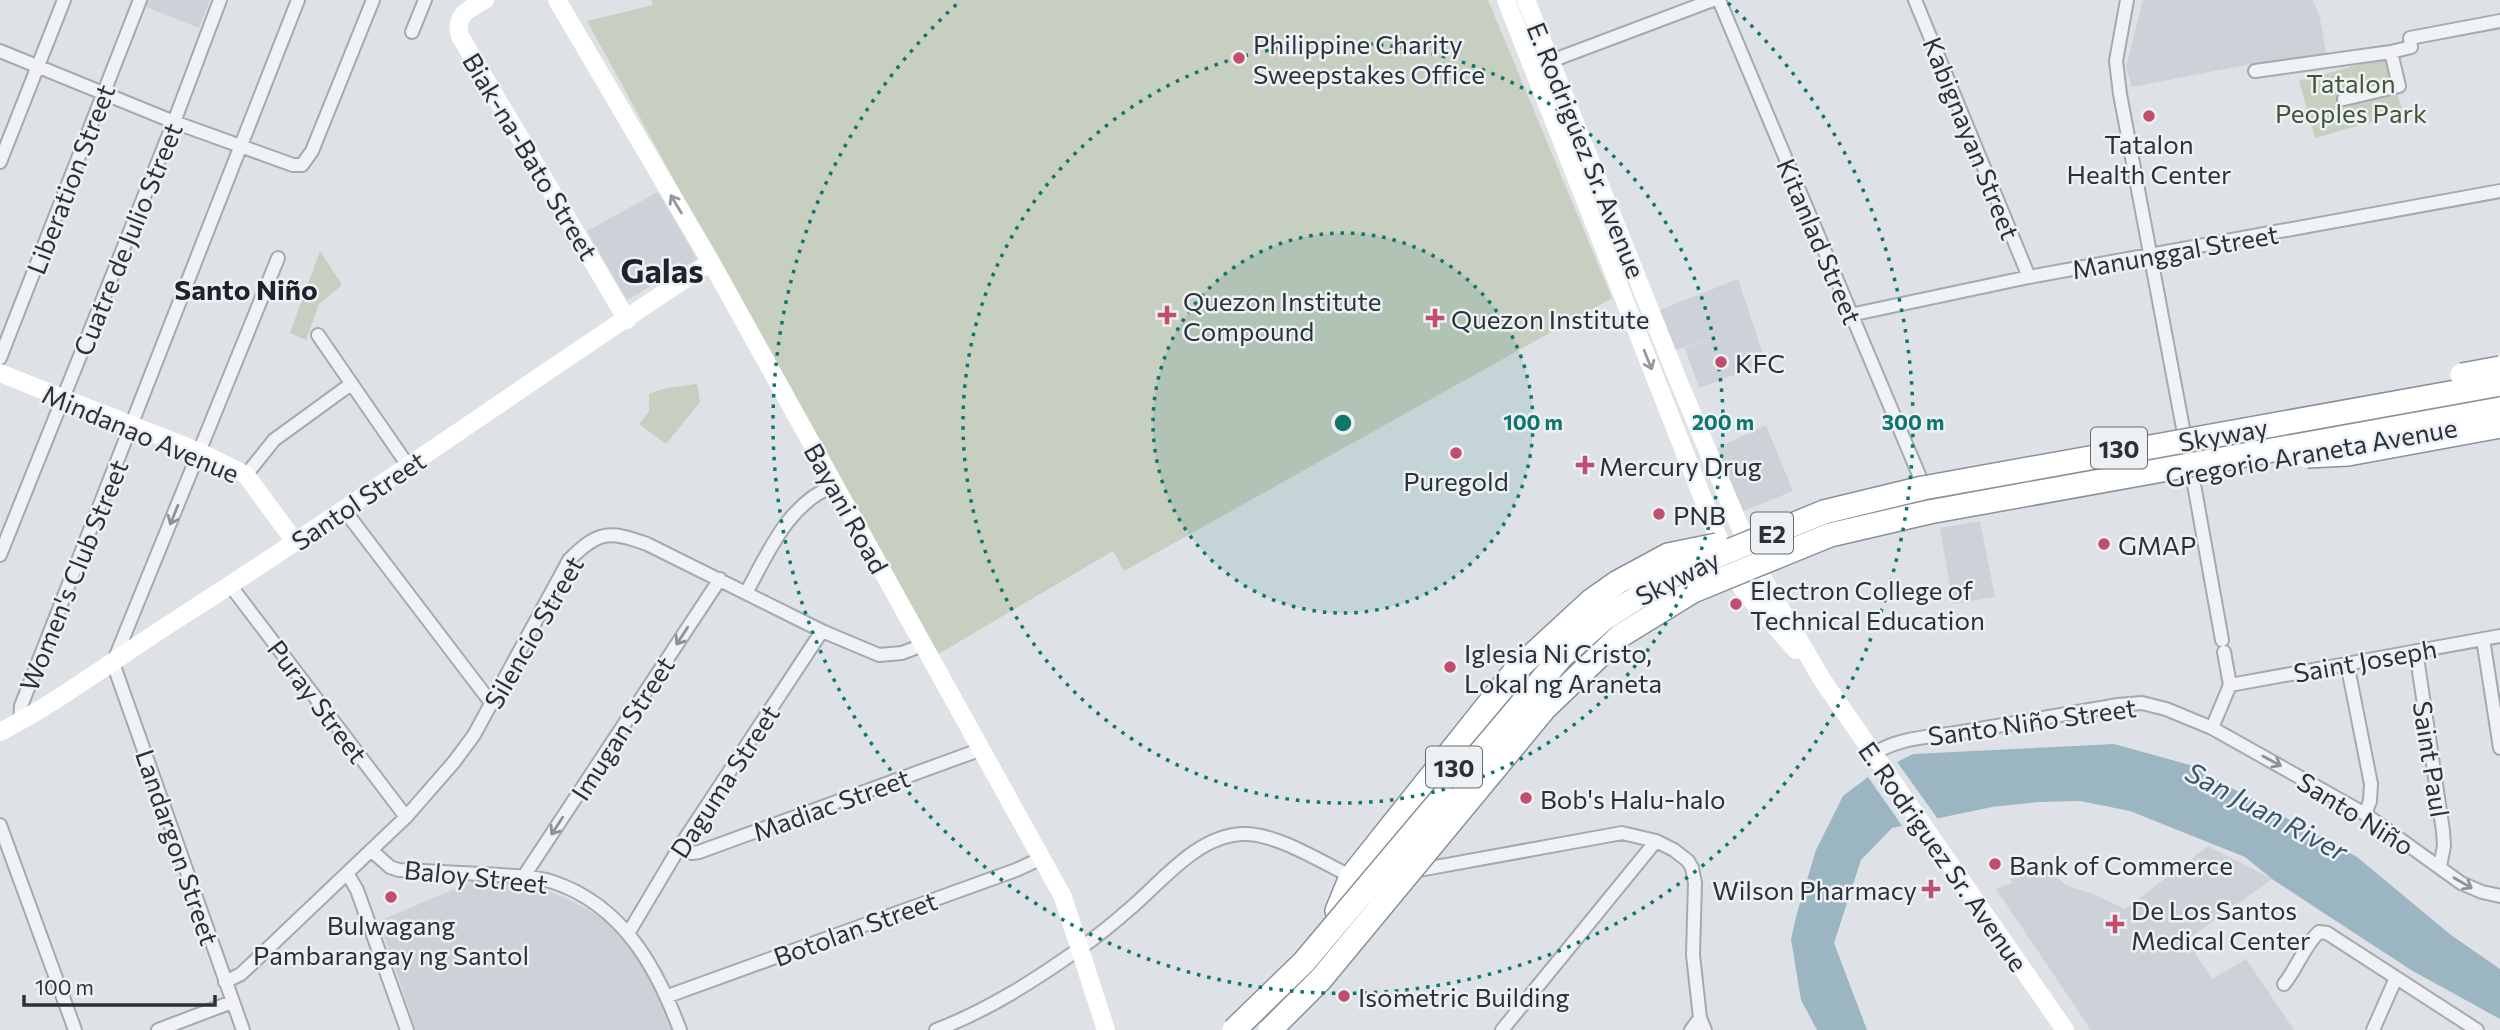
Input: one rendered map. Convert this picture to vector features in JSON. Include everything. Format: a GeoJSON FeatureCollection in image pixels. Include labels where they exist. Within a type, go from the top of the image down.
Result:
{"type":"FeatureCollection","features":[{"type":"Feature","properties":{"kind":"highway"},"geometry":{"type":"LineString","coordinates":[[2195,437],[2337,400],[2500,368]]}},
{"type":"Feature","properties":{"kind":"highway","name":"Skyway"},"geometry":{"type":"LineString","coordinates":[[1234,1030],[1304,962],[1561,657],[1605,618],[1680,571],[1753,535],[1824,512],[1923,488],[2500,382]]}},
{"type":"Feature","properties":{"kind":"highway","name":"Skyway"},"geometry":{"type":"LineString","coordinates":[[1270,1030],[1321,979],[1545,708],[1620,636],[1693,591],[1830,535],[1929,512],[2201,468],[2500,409]]}},
{"type":"Feature","properties":{"kind":"highway"},"geometry":{"type":"LineString","coordinates":[[2201,468],[2348,454],[2500,426]]}},
{"type":"Feature","properties":{"kind":"highway"},"geometry":{"type":"LineString","coordinates":[[1337,911],[1360,873],[1516,671],[1591,601],[1618,582],[1668,555],[1753,535]]}},
{"type":"Feature","properties":{"kind":"main road","name":"Gregorio Araneta Avenue"},"geometry":{"type":"LineString","coordinates":[[1277,1030],[1327,982],[1553,708],[1585,676],[1655,620],[1697,596],[1831,541],[1931,518],[2201,468],[2500,418]]}},
{"type":"Feature","properties":{"kind":"main road","name":"Gregorio Araneta Avenue"},"geometry":{"type":"LineString","coordinates":[[1360,873],[1553,651],[1628,592],[1675,564],[1720,542],[1753,535],[1822,505],[1922,482],[2195,437]]}},
{"type":"Feature","properties":{"kind":"main road"},"geometry":{"type":"LineString","coordinates":[[1220,1030],[1297,956],[1337,911]]}},
{"type":"Feature","properties":{"kind":"street"},"geometry":{"type":"LineString","coordinates":[[0,162],[64,0]]}},
{"type":"Feature","properties":{"kind":"street","name":"Cuatre de Julio Street"},"geometry":{"type":"LineString","coordinates":[[0,555],[174,122],[220,0]]}},
{"type":"Feature","properties":{"kind":"street","name":"Women's Club Street"},"geometry":{"type":"LineString","coordinates":[[20,721],[21,706],[299,0]]}},
{"type":"Feature","properties":{"kind":"street"},"geometry":{"type":"LineString","coordinates":[[0,51],[240,148],[293,165],[302,165],[312,151],[373,0]]}},
{"type":"Feature","properties":{"kind":"street"},"geometry":{"type":"LineString","coordinates":[[412,32],[425,0]]}},
{"type":"Feature","properties":{"kind":"street","name":"Biak-na-Bato Street"},"geometry":{"type":"LineString","coordinates":[[485,0],[460,17],[460,36],[627,320]]}},
{"type":"Feature","properties":{"kind":"street","name":"Bayani Road"},"geometry":{"type":"LineString","coordinates":[[557,0],[711,262],[1063,897],[1106,1030]]}},
{"type":"Feature","properties":{"kind":"street","name":"E. Rodriguez Sr. Avenue"},"geometry":{"type":"LineString","coordinates":[[1506,0],[1737,580],[1747,595],[1823,681]]}},
{"type":"Feature","properties":{"kind":"street","name":"E. Rodriguez Sr. Avenue"},"geometry":{"type":"LineString","coordinates":[[1526,0],[1753,535],[1759,572],[1823,681],[2065,1030]]}},
{"type":"Feature","properties":{"kind":"street"},"geometry":{"type":"LineString","coordinates":[[1551,61],[1713,0]]}},
{"type":"Feature","properties":{"kind":"street","name":"Kitanlad Street"},"geometry":{"type":"LineString","coordinates":[[1719,0],[1922,482]]}},
{"type":"Feature","properties":{"kind":"street","name":"Kabignayan Street"},"geometry":{"type":"LineString","coordinates":[[1915,0],[2029,277]]}},
{"type":"Feature","properties":{"kind":"street"},"geometry":{"type":"LineString","coordinates":[[2127,0],[2116,61],[2120,94],[2152,256],[2201,468],[2230,685],[2212,728]]}},
{"type":"Feature","properties":{"kind":"street","name":"Liberation Street"},"geometry":{"type":"LineString","coordinates":[[0,358],[138,3]]}},
{"type":"Feature","properties":{"kind":"street"},"geometry":{"type":"LineString","coordinates":[[2255,71],[2391,52],[2411,47],[2410,38],[2500,20]]}},
{"type":"Feature","properties":{"kind":"street"},"geometry":{"type":"LineString","coordinates":[[2344,99],[2399,86],[2391,52]]}},
{"type":"Feature","properties":{"kind":"street","name":"Manunggal Street"},"geometry":{"type":"LineString","coordinates":[[1850,316],[2029,277],[2500,191]]}},
{"type":"Feature","properties":{"kind":"street"},"geometry":{"type":"LineString","coordinates":[[113,663],[278,258]]}},
{"type":"Feature","properties":{"kind":"street","name":"Santol Street"},"geometry":{"type":"LineString","coordinates":[[0,732],[113,663],[345,511],[711,262]]}},
{"type":"Feature","properties":{"kind":"street"},"geometry":{"type":"LineString","coordinates":[[318,335],[409,467]]}},
{"type":"Feature","properties":{"kind":"street","name":"Mindanao Avenue"},"geometry":{"type":"LineString","coordinates":[[0,373],[200,452],[246,475],[295,542]]}},
{"type":"Feature","properties":{"kind":"street"},"geometry":{"type":"LineString","coordinates":[[246,475],[274,440],[351,384]]}},
{"type":"Feature","properties":{"kind":"street"},"geometry":{"type":"LineString","coordinates":[[746,593],[790,515],[806,500],[835,485]]}},
{"type":"Feature","properties":{"kind":"street"},"geometry":{"type":"LineString","coordinates":[[345,511],[492,704]]}},
{"type":"Feature","properties":{"kind":"street","name":"Silencio Street"},"geometry":{"type":"LineString","coordinates":[[225,982],[240,974],[406,817],[474,735],[569,560],[588,541],[608,534],[621,535],[720,579],[822,631],[879,655],[902,653],[923,645]]}},
{"type":"Feature","properties":{"kind":"street","name":"Imugan Street"},"geometry":{"type":"LineString","coordinates":[[524,876],[720,579]]}},
{"type":"Feature","properties":{"kind":"street","name":"Puray Street"},"geometry":{"type":"LineString","coordinates":[[230,585],[406,817]]}},
{"type":"Feature","properties":{"kind":"street","name":"Daguma Street"},"geometry":{"type":"LineString","coordinates":[[629,932],[679,848],[822,631]]}},
{"type":"Feature","properties":{"kind":"street","name":"Saint Joseph"},"geometry":{"type":"LineString","coordinates":[[2230,685],[2500,636]]}},
{"type":"Feature","properties":{"kind":"street"},"geometry":{"type":"LineString","coordinates":[[2483,639],[2500,748]]}},
{"type":"Feature","properties":{"kind":"street","name":"Saint Paul"},"geometry":{"type":"LineString","coordinates":[[2416,651],[2444,831],[2440,866]]}},
{"type":"Feature","properties":{"kind":"street","name":"Landargon Street"},"geometry":{"type":"LineString","coordinates":[[113,663],[243,1030]]}},
{"type":"Feature","properties":{"kind":"street"},"geometry":{"type":"LineString","coordinates":[[2347,663],[2371,784],[2370,801],[2365,814]]}},
{"type":"Feature","properties":{"kind":"street","name":"Santo Niño Street"},"geometry":{"type":"LineString","coordinates":[[1878,761],[1890,743],[2118,705],[2142,703],[2166,709],[2212,728]]}},
{"type":"Feature","properties":{"kind":"street","name":"Santo Niño"},"geometry":{"type":"LineString","coordinates":[[2212,728],[2365,814],[2461,883],[2500,896]]}},
{"type":"Feature","properties":{"kind":"street","name":"Madiac Street"},"geometry":{"type":"LineString","coordinates":[[679,848],[692,853],[699,852],[982,749]]}},
{"type":"Feature","properties":{"kind":"street"},"geometry":{"type":"LineString","coordinates":[[0,825],[75,1030]]}},
{"type":"Feature","properties":{"kind":"street"},"geometry":{"type":"LineString","coordinates":[[1419,870],[1622,833],[1656,841],[1688,861],[1695,883],[1693,956],[1702,1024],[1690,1030]]}},
{"type":"Feature","properties":{"kind":"street"},"geometry":{"type":"LineString","coordinates":[[936,1030],[953,1024],[1020,988],[1080,948],[1132,907],[1182,862],[1209,843],[1226,836],[1252,834],[1271,837],[1360,873]]}},
{"type":"Feature","properties":{"kind":"street"},"geometry":{"type":"LineString","coordinates":[[1502,1030],[1656,841]]}},
{"type":"Feature","properties":{"kind":"street","name":"Baloy Street"},"geometry":{"type":"LineString","coordinates":[[371,849],[390,867],[399,870],[524,876],[552,882],[600,905],[629,932],[668,996],[680,1030]]}},
{"type":"Feature","properties":{"kind":"street","name":"Botolan Street"},"geometry":{"type":"LineString","coordinates":[[668,996],[1016,870],[1042,858]]}},
{"type":"Feature","properties":{"kind":"street"},"geometry":{"type":"LineString","coordinates":[[347,873],[357,890],[407,1030]]}},
{"type":"Feature","properties":{"kind":"street"},"geometry":{"type":"LineString","coordinates":[[2284,984],[2294,972],[2311,940],[2319,932],[2328,933],[2476,1030]]}},
{"type":"Feature","properties":{"kind":"street"},"geometry":{"type":"LineString","coordinates":[[2373,1030],[2396,978]]}},
{"type":"Feature","properties":{"kind":"street"},"geometry":{"type":"LineString","coordinates":[[158,1030],[232,1002]]}},
{"type":"Feature","properties":{"kind":"shaded area"},"geometry":{"type":"Polygon","coordinates":[[[128,0],[210,0],[199,28],[128,0]]]}},
{"type":"Feature","properties":{"kind":"shaded area"},"geometry":{"type":"Polygon","coordinates":[[[2143,0],[2312,0],[2319,13],[2327,58],[2259,68],[2251,64],[2132,87],[2126,67],[2143,0]]]}},
{"type":"Feature","properties":{"kind":"shaded area"},"geometry":{"type":"Polygon","coordinates":[[[658,192],[697,259],[627,300],[587,231],[658,192]]]}},
{"type":"Feature","properties":{"kind":"shaded area"},"geometry":{"type":"Polygon","coordinates":[[[1738,279],[1766,363],[1699,388],[1685,348],[1711,338],[1676,350],[1660,310],[1738,279]]]}},
{"type":"Feature","properties":{"kind":"shaded area"},"geometry":{"type":"Polygon","coordinates":[[[1766,425],[1793,491],[1741,512],[1717,448],[1766,425]]]}},
{"type":"Feature","properties":{"kind":"shaded area"},"geometry":{"type":"Polygon","coordinates":[[[1980,521],[1995,597],[1953,604],[1940,528],[1980,521]]]}},
{"type":"Feature","properties":{"kind":"shaded area","name":"De Los Santos Medical Center"},"geometry":{"type":"Polygon","coordinates":[[[2208,846],[2272,879],[2187,940],[2212,979],[2246,959],[2294,1030],[2091,1030],[1996,889],[2012,883],[2010,879],[2045,865],[2065,885],[2096,895],[2125,909],[2208,846]]]}},
{"type":"Feature","properties":{"kind":"shaded area"},"geometry":{"type":"Polygon","coordinates":[[[483,877],[533,885],[568,899],[610,922],[624,935],[666,1004],[674,1030],[416,1030],[379,921],[483,877]]]}},
{"type":"Feature","properties":{"kind":"green space","name":"Quezon Institute Compound"},"geometry":{"type":"Polygon","coordinates":[[[651,0],[1488,0],[1612,298],[1124,571],[1113,551],[935,656],[587,21],[653,5],[651,0]]]}},
{"type":"Feature","properties":{"kind":"green space","name":"Tatalon Peoples Park"},"geometry":{"type":"Polygon","coordinates":[[[2387,57],[2403,113],[2315,138],[2299,81],[2387,57]]]}},
{"type":"Feature","properties":{"kind":"green space"},"geometry":{"type":"Polygon","coordinates":[[[320,251],[342,285],[319,304],[306,340],[290,333],[320,251]]]}},
{"type":"Feature","properties":{"kind":"green space"},"geometry":{"type":"Polygon","coordinates":[[[697,384],[700,402],[666,444],[639,424],[649,412],[649,394],[666,388],[697,384]]]}},
{"type":"Feature","properties":{"kind":"water","name":"San Juan River"},"geometry":{"type":"Polygon","coordinates":[[[2114,744],[2190,765],[2357,857],[2451,935],[2500,969],[2500,1019],[2411,970],[2272,879],[2245,857],[2130,811],[2080,801],[1992,807],[1892,828],[1861,860],[1834,943],[1867,1030],[1817,1030],[1801,1000],[1791,939],[1816,850],[1843,796],[1868,777],[1913,754],[2114,744]]]}},
{"type":"Feature","properties":{"kind":"pier"},"geometry":{"type":"Polygon","coordinates":[[[1895,759],[1939,823],[1905,830],[1868,777],[1895,759]]]}},
{"type":"Feature","properties":{"kind":"place","name":"Philippine Charity Sweepstakes Office"},"geometry":{"type":"Point","coordinates":[1239,58]}},
{"type":"Feature","properties":{"kind":"place","name":"Tatalon Health Center"},"geometry":{"type":"Point","coordinates":[2149,116]}},
{"type":"Feature","properties":{"kind":"place","name":"Quezon Institute Compound"},"geometry":{"type":"Point","coordinates":[1167,315]}},
{"type":"Feature","properties":{"kind":"place","name":"Quezon Institute"},"geometry":{"type":"Point","coordinates":[1435,318]}},
{"type":"Feature","properties":{"kind":"place","name":"KFC"},"geometry":{"type":"Point","coordinates":[1721,362]}},
{"type":"Feature","properties":{"kind":"place","name":"Puregold"},"geometry":{"type":"Point","coordinates":[1456,453]}},
{"type":"Feature","properties":{"kind":"place","name":"Mercury Drug"},"geometry":{"type":"Point","coordinates":[1585,465]}},
{"type":"Feature","properties":{"kind":"place","name":"PNB"},"geometry":{"type":"Point","coordinates":[1659,514]}},
{"type":"Feature","properties":{"kind":"place","name":"GMAP"},"geometry":{"type":"Point","coordinates":[2104,544]}},
{"type":"Feature","properties":{"kind":"place","name":"Electron College of Technical Education"},"geometry":{"type":"Point","coordinates":[1736,604]}},
{"type":"Feature","properties":{"kind":"place","name":"Iglesia Ni Cristo, Lokal ng Araneta"},"geometry":{"type":"Point","coordinates":[1450,667]}},
{"type":"Feature","properties":{"kind":"place","name":"Bob's Halu-halo"},"geometry":{"type":"Point","coordinates":[1526,798]}},
{"type":"Feature","properties":{"kind":"place","name":"Bank of Commerce"},"geometry":{"type":"Point","coordinates":[1995,864]}},
{"type":"Feature","properties":{"kind":"place","name":"Wilson Pharmacy"},"geometry":{"type":"Point","coordinates":[1931,889]}},
{"type":"Feature","properties":{"kind":"place","name":"Bulwagang Pambarangay ng Santol"},"geometry":{"type":"Point","coordinates":[391,897]}},
{"type":"Feature","properties":{"kind":"place","name":"De Los Santos Medical Center"},"geometry":{"type":"Point","coordinates":[2115,924]}},
{"type":"Feature","properties":{"kind":"place","name":"Isometric Building"},"geometry":{"type":"Point","coordinates":[1344,996]}},
{"type":"Feature","properties":{"kind":"district","name":"Galas"},"geometry":{"type":"Point","coordinates":[662,269]}},
{"type":"Feature","properties":{"kind":"district","name":"Santo Niño"},"geometry":{"type":"Point","coordinates":[246,289]}}]}
